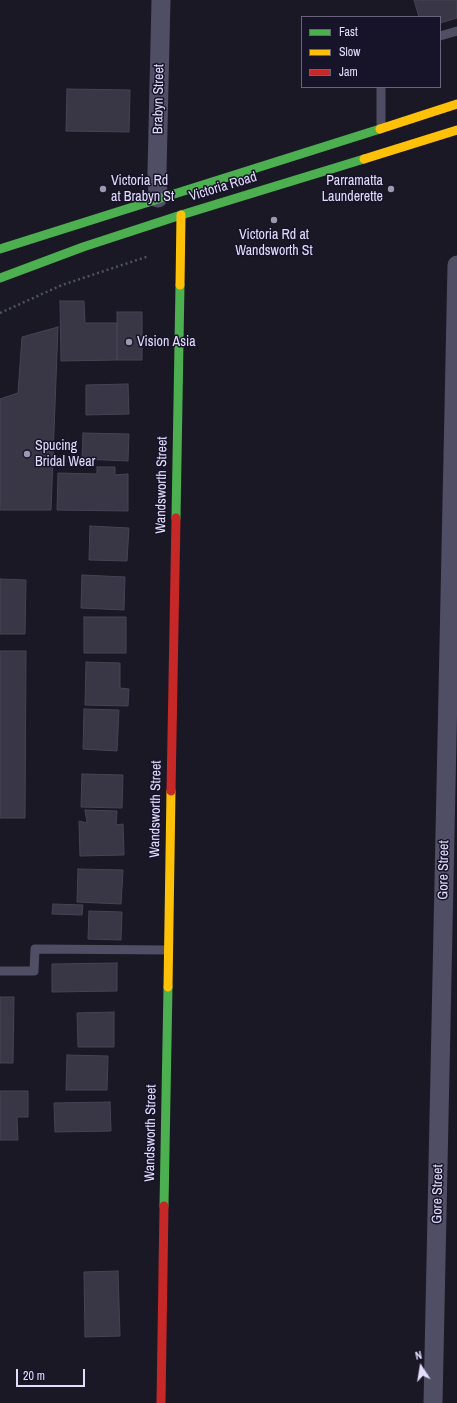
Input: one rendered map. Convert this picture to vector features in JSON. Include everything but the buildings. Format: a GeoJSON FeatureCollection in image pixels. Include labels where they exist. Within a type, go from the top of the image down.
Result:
{"type":"FeatureCollection","features":[{"type":"Feature","properties":{"kind":"street","name":"Brabyn Street"},"geometry":{"type":"LineString","coordinates":[[158,198],[157,164],[160,0]]}},
{"type":"Feature","properties":{"kind":"street","name":"Victoria Road"},"geometry":{"type":"LineString","coordinates":[[0,248],[457,104]]}},
{"type":"Feature","properties":{"kind":"street","name":"Victoria Road"},"geometry":{"type":"LineString","coordinates":[[0,278],[83,247],[181,215],[457,130]]}},
{"type":"Feature","properties":{"kind":"street","name":"Wandsworth Street"},"geometry":{"type":"LineString","coordinates":[[161,1403],[181,215]]}},
{"type":"Feature","properties":{"kind":"street"},"geometry":{"type":"LineString","coordinates":[[14,283],[83,247]]}},
{"type":"Feature","properties":{"kind":"street","name":"Gore Street"},"geometry":{"type":"LineString","coordinates":[[433,1403],[457,265]]}},
{"type":"Feature","properties":{"kind":"lane"},"geometry":{"type":"LineString","coordinates":[[441,36],[457,31]]}},
{"type":"Feature","properties":{"kind":"lane"},"geometry":{"type":"LineString","coordinates":[[381,88],[381,128]]}},
{"type":"Feature","properties":{"kind":"lane"},"geometry":{"type":"LineString","coordinates":[[0,971],[34,971],[35,949],[168,950]]}},
{"type":"Feature","properties":{"kind":"path"},"geometry":{"type":"LineString","coordinates":[[0,313],[62,285],[149,256]]}},
{"type":"Feature","properties":{"kind":"traffic: fast"},"geometry":{"type":"LineString","coordinates":[[0,249],[380,129]]}},
{"type":"Feature","properties":{"kind":"traffic: fast"},"geometry":{"type":"LineString","coordinates":[[0,278],[83,247],[181,215],[364,159]]}},
{"type":"Feature","properties":{"kind":"traffic: fast"},"geometry":{"type":"LineString","coordinates":[[176,518],[180,285]]}},
{"type":"Feature","properties":{"kind":"traffic: fast"},"geometry":{"type":"LineString","coordinates":[[164,1206],[168,987]]}},
{"type":"Feature","properties":{"kind":"traffic: slow"},"geometry":{"type":"LineString","coordinates":[[380,129],[457,104]]}},
{"type":"Feature","properties":{"kind":"traffic: slow"},"geometry":{"type":"LineString","coordinates":[[364,159],[457,130]]}},
{"type":"Feature","properties":{"kind":"traffic: slow"},"geometry":{"type":"LineString","coordinates":[[180,285],[181,215]]}},
{"type":"Feature","properties":{"kind":"traffic: slow"},"geometry":{"type":"LineString","coordinates":[[168,987],[171,791]]}},
{"type":"Feature","properties":{"kind":"traffic: jam"},"geometry":{"type":"LineString","coordinates":[[171,791],[176,518]]}},
{"type":"Feature","properties":{"kind":"traffic: jam"},"geometry":{"type":"LineString","coordinates":[[161,1403],[164,1206]]}},
{"type":"Feature","properties":{"kind":"place","name":"Victoria Rd at Brabyn St"},"geometry":{"type":"Point","coordinates":[103,189]}},
{"type":"Feature","properties":{"kind":"place","name":"Parramatta Launderette"},"geometry":{"type":"Point","coordinates":[391,189]}},
{"type":"Feature","properties":{"kind":"place","name":"Victoria Rd at Wandsworth St"},"geometry":{"type":"Point","coordinates":[274,220]}},
{"type":"Feature","properties":{"kind":"place","name":"Vision Asia"},"geometry":{"type":"Point","coordinates":[129,342]}},
{"type":"Feature","properties":{"kind":"place","name":"Spucing Bridal Wear"},"geometry":{"type":"Point","coordinates":[27,454]}}]}
